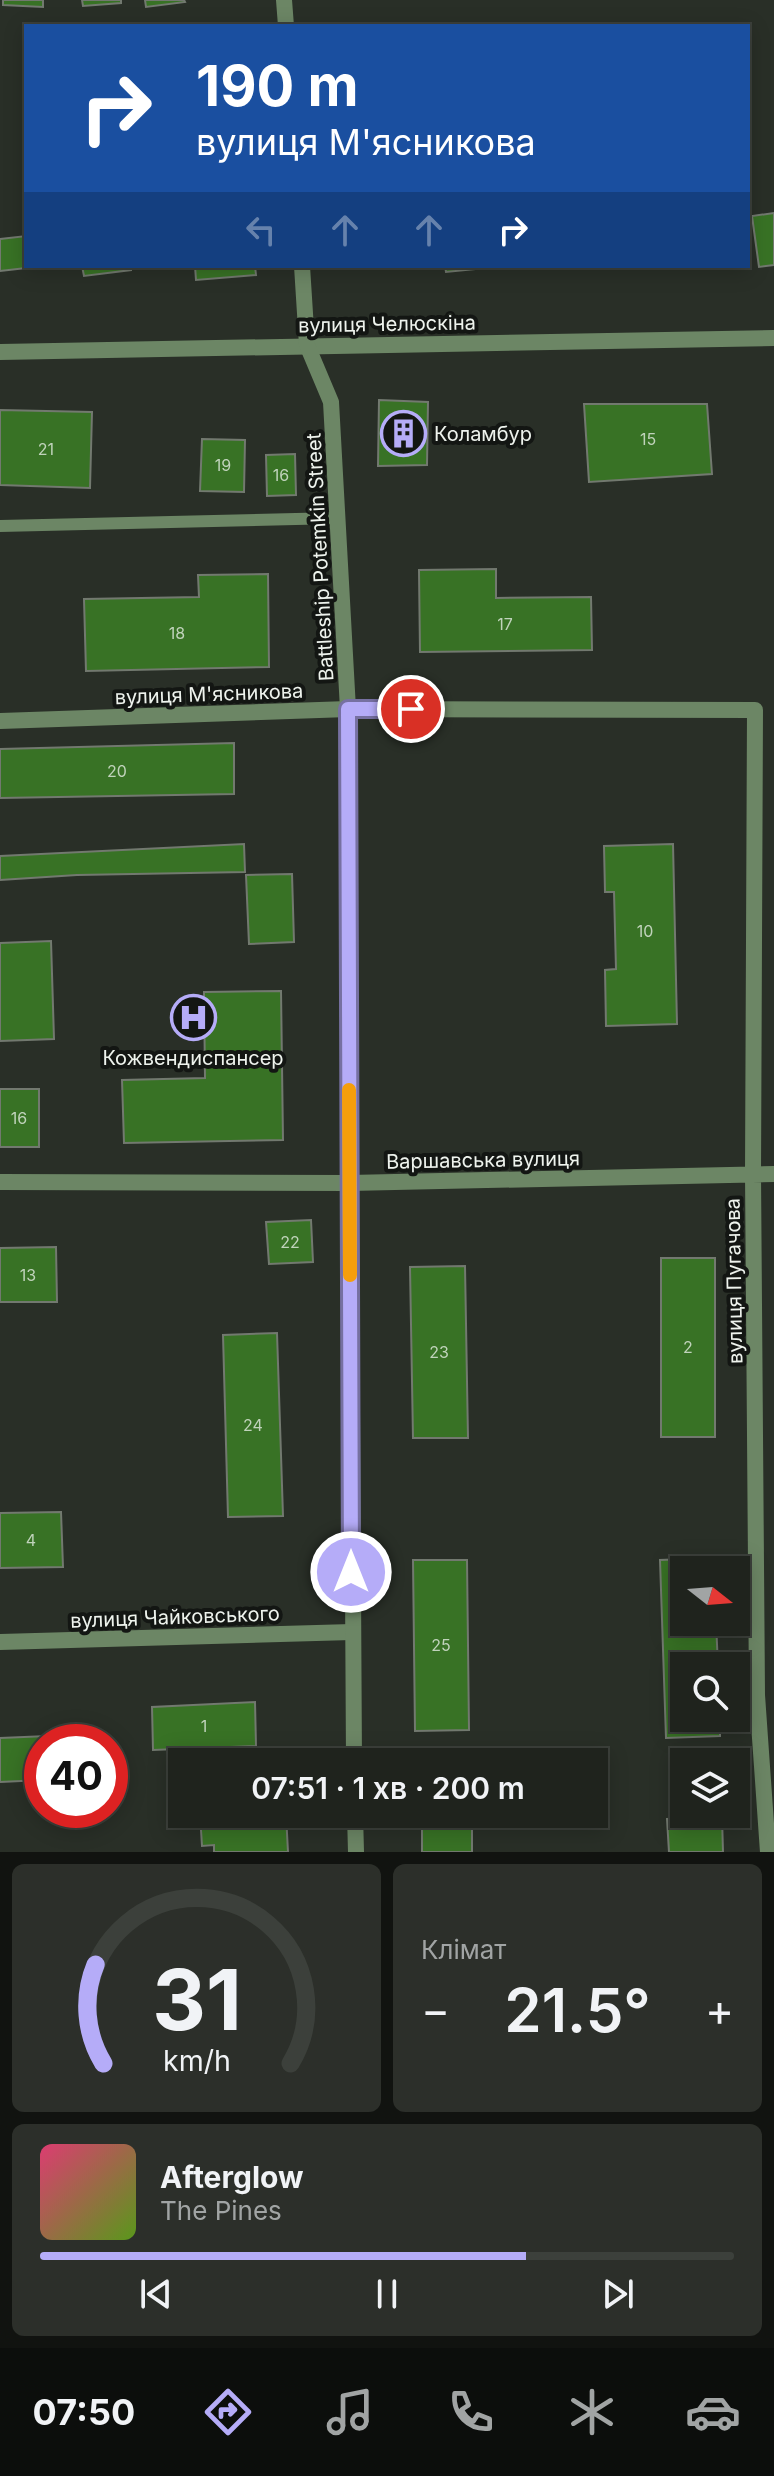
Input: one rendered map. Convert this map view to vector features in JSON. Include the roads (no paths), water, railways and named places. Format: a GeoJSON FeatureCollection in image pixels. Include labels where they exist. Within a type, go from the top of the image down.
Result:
{"type":"FeatureCollection","features":[{"type":"Feature","properties":{"kind":"street"},"geometry":{"type":"LineString","coordinates":[[284,0],[286,24]]}},
{"type":"Feature","properties":{"kind":"street","name":"Battleship Potemkin Street"},"geometry":{"type":"LineString","coordinates":[[302,268],[307,345],[331,402],[348,709],[354,1748]]}},
{"type":"Feature","properties":{"kind":"street","name":"вулиця Челюскіна"},"geometry":{"type":"LineString","coordinates":[[0,352],[774,338]]}},
{"type":"Feature","properties":{"kind":"street","name":"вулиця М'ясникова"},"geometry":{"type":"LineString","coordinates":[[0,721],[348,709],[755,710]]}},
{"type":"Feature","properties":{"kind":"street","name":"вулиця Пугачова"},"geometry":{"type":"LineString","coordinates":[[755,710],[753,1174],[757,1695],[768,1852]]}},
{"type":"Feature","properties":{"kind":"street","name":"Варшавська вулиця"},"geometry":{"type":"LineString","coordinates":[[0,1182],[349,1183],[774,1174]]}},
{"type":"Feature","properties":{"kind":"street","name":"вулиця Чайковського"},"geometry":{"type":"LineString","coordinates":[[0,1642],[352,1632]]}},
{"type":"Feature","properties":{"kind":"street"},"geometry":{"type":"LineString","coordinates":[[355,1828],[356,1852]]}},
{"type":"Feature","properties":{"kind":"lane"},"geometry":{"type":"LineString","coordinates":[[0,526],[338,518]]}},
{"type":"Feature","properties":{"kind":"place","name":"Коламбур"},"geometry":{"type":"Point","coordinates":[403,434]}},
{"type":"Feature","properties":{"kind":"place","name":"Кожвендиспансер"},"geometry":{"type":"Point","coordinates":[193,1018]}}]}
